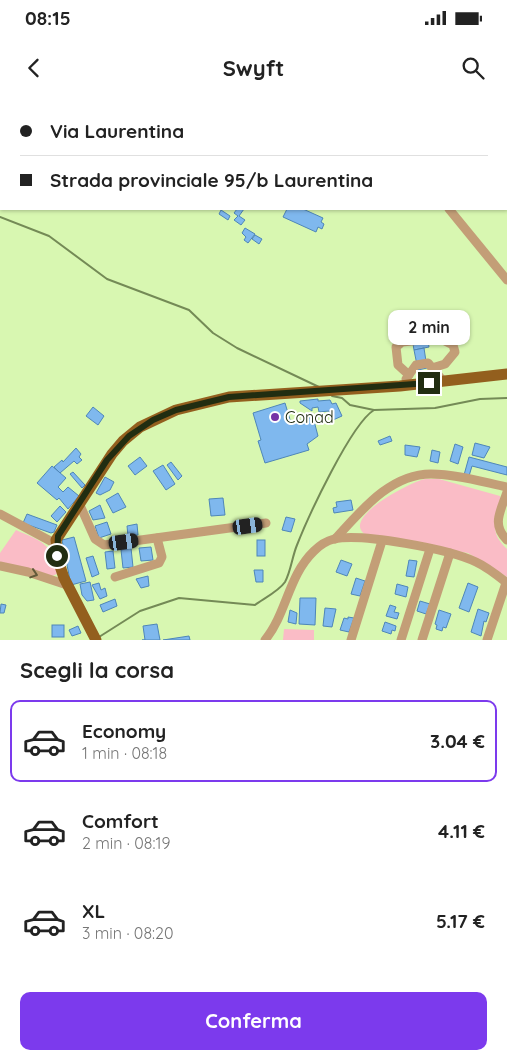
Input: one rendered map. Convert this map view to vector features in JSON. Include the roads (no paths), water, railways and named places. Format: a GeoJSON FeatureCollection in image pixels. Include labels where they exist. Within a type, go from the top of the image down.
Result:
{"type":"FeatureCollection","features":[{"type":"Feature","properties":{"kind":"main road"},"geometry":{"type":"LineString","coordinates":[[94,635],[67,585],[59,564],[56,544],[58,536],[123,441],[153,420],[176,410],[229,397],[400,386],[507,374]]}},
{"type":"Feature","properties":{"kind":"street"},"geometry":{"type":"LineString","coordinates":[[451,210],[507,280]]}},
{"type":"Feature","properties":{"kind":"street"},"geometry":{"type":"LineString","coordinates":[[409,374],[398,362],[396,347],[401,343],[439,338],[453,345],[455,352],[448,362],[432,368]]}},
{"type":"Feature","properties":{"kind":"street"},"geometry":{"type":"LineString","coordinates":[[400,386],[416,365],[428,363],[443,381]]}},
{"type":"Feature","properties":{"kind":"street"},"geometry":{"type":"LineString","coordinates":[[335,539],[372,502],[407,478],[424,474],[442,474],[507,487]]}},
{"type":"Feature","properties":{"kind":"street"},"geometry":{"type":"LineString","coordinates":[[507,492],[497,524],[499,531],[507,540]]}},
{"type":"Feature","properties":{"kind":"street"},"geometry":{"type":"LineString","coordinates":[[79,503],[94,537],[100,543],[108,545],[266,523]]}},
{"type":"Feature","properties":{"kind":"street"},"geometry":{"type":"LineString","coordinates":[[0,514],[56,544]]}},
{"type":"Feature","properties":{"kind":"street"},"geometry":{"type":"LineString","coordinates":[[115,577],[154,566],[160,561],[162,557],[158,538]]}},
{"type":"Feature","properties":{"kind":"street"},"geometry":{"type":"LineString","coordinates":[[265,640],[279,619],[299,569],[320,545],[335,539],[358,538],[430,548],[450,553],[480,564],[507,583],[487,640]]}},
{"type":"Feature","properties":{"kind":"street"},"geometry":{"type":"LineString","coordinates":[[350,640],[382,541]]}},
{"type":"Feature","properties":{"kind":"street"},"geometry":{"type":"LineString","coordinates":[[400,640],[430,548]]}},
{"type":"Feature","properties":{"kind":"street"},"geometry":{"type":"LineString","coordinates":[[422,640],[450,553]]}},
{"type":"Feature","properties":{"kind":"street"},"geometry":{"type":"LineString","coordinates":[[0,566],[28,572],[67,585]]}},
{"type":"Feature","properties":{"kind":"waterway"},"geometry":{"type":"LineString","coordinates":[[0,217],[49,236],[107,279],[189,310],[213,333],[237,348],[319,387]]}},
{"type":"Feature","properties":{"kind":"waterway"},"geometry":{"type":"LineString","coordinates":[[332,396],[342,398],[350,405],[374,410]]}},
{"type":"Feature","properties":{"kind":"waterway"},"geometry":{"type":"LineString","coordinates":[[99,637],[140,611],[179,598],[255,605],[279,589],[287,578],[295,550],[342,451],[354,433],[374,410],[435,408],[480,399],[507,398]]}},
{"type":"Feature","properties":{"kind":"place","name":"Conad"},"geometry":{"type":"Point","coordinates":[275,417]}}]}
